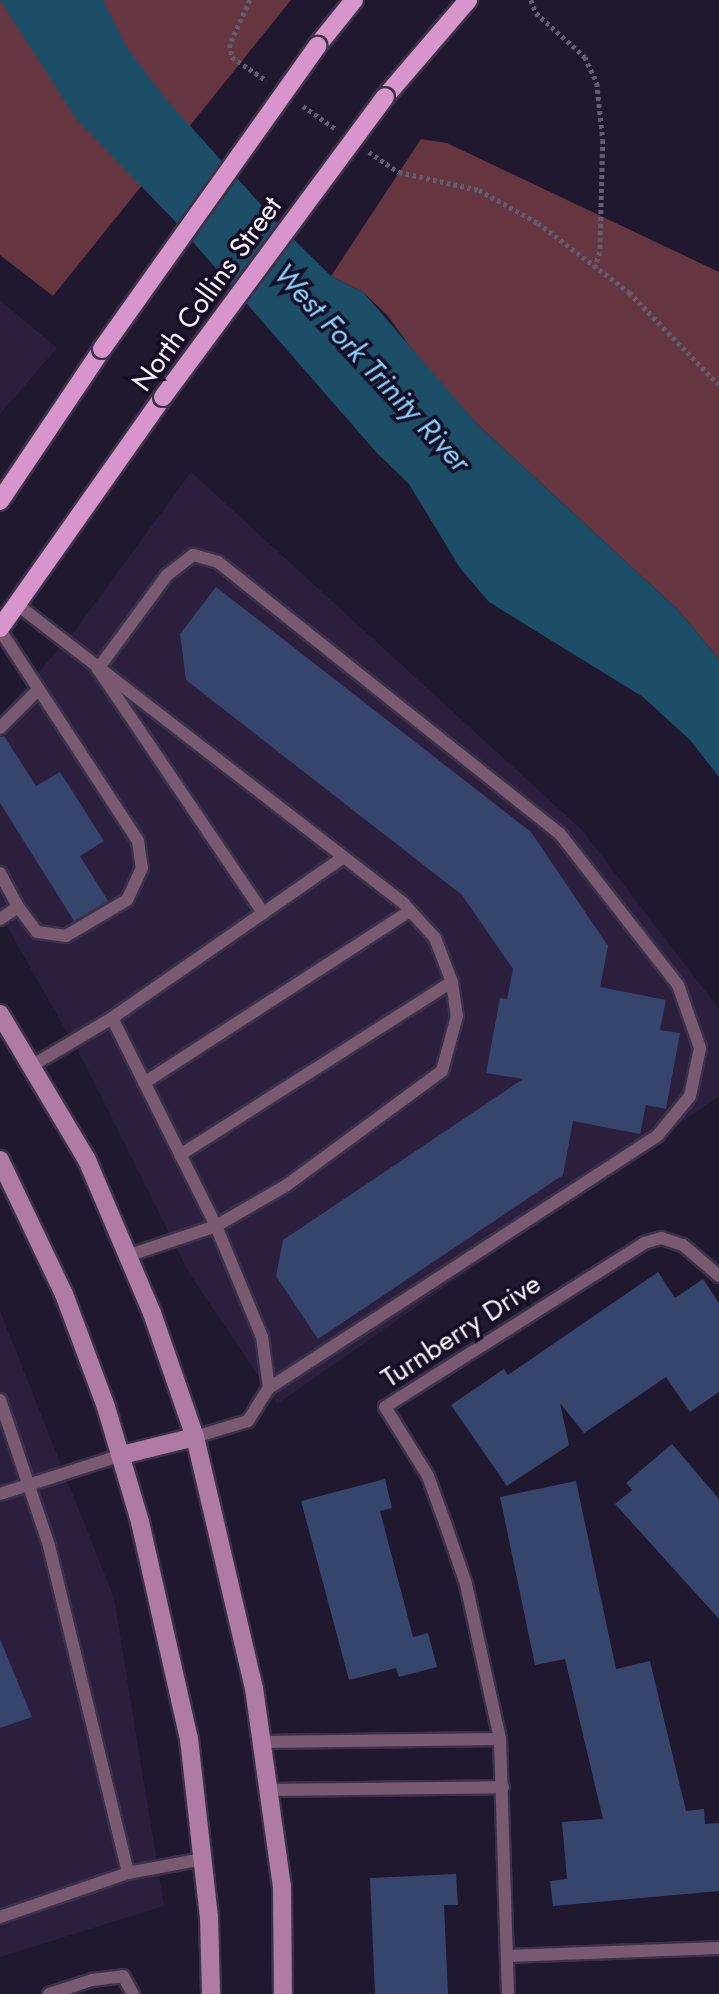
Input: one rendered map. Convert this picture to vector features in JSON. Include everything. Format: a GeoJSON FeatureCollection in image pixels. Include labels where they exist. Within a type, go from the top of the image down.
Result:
{"type":"FeatureCollection","features":[{"type":"Feature","properties":{"kind":"main road","name":"North Collins Street"},"geometry":{"type":"LineString","coordinates":[[0,501],[102,349],[317,46],[354,0]]}},
{"type":"Feature","properties":{"kind":"main road","name":"North Collins Street"},"geometry":{"type":"LineString","coordinates":[[0,629],[19,606],[163,397],[385,97],[468,0]]}},
{"type":"Feature","properties":{"kind":"main road"},"geometry":{"type":"LineString","coordinates":[[0,1014],[33,1065],[87,1160],[130,1255],[195,1437],[244,1638],[269,1790],[282,1886],[283,1994]]}},
{"type":"Feature","properties":{"kind":"main road"},"geometry":{"type":"LineString","coordinates":[[0,1160],[64,1294],[122,1455],[178,1678],[203,1859],[211,1994]]}},
{"type":"Feature","properties":{"kind":"main road"},"geometry":{"type":"LineString","coordinates":[[122,1455],[195,1437]]}},
{"type":"Feature","properties":{"kind":"lane"},"geometry":{"type":"LineString","coordinates":[[99,669],[167,575],[192,555],[218,562],[560,834],[678,985],[700,1048],[690,1096],[658,1135],[269,1388],[248,1421],[195,1437]]}},
{"type":"Feature","properties":{"kind":"lane"},"geometry":{"type":"LineString","coordinates":[[19,606],[410,911],[435,938],[452,982],[457,1016],[442,1071],[297,1178],[216,1226],[130,1255]]}},
{"type":"Feature","properties":{"kind":"lane"},"geometry":{"type":"LineString","coordinates":[[0,629],[138,841],[142,868],[127,900],[66,936],[37,932],[18,907],[0,873]]}},
{"type":"Feature","properties":{"kind":"lane"},"geometry":{"type":"LineString","coordinates":[[99,669],[263,913]]}},
{"type":"Feature","properties":{"kind":"lane"},"geometry":{"type":"LineString","coordinates":[[0,728],[39,689]]}},
{"type":"Feature","properties":{"kind":"lane"},"geometry":{"type":"LineString","coordinates":[[33,1065],[112,1017],[342,858]]}},
{"type":"Feature","properties":{"kind":"lane"},"geometry":{"type":"LineString","coordinates":[[0,919],[18,907]]}},
{"type":"Feature","properties":{"kind":"lane"},"geometry":{"type":"LineString","coordinates":[[144,1083],[410,911]]}},
{"type":"Feature","properties":{"kind":"lane"},"geometry":{"type":"LineString","coordinates":[[180,1155],[452,982]]}},
{"type":"Feature","properties":{"kind":"lane"},"geometry":{"type":"LineString","coordinates":[[112,1017],[216,1226],[262,1337],[269,1388]]}},
{"type":"Feature","properties":{"kind":"lane","name":"Turnberry Drive"},"geometry":{"type":"LineString","coordinates":[[508,1994],[503,1787],[499,1739],[466,1584],[428,1476],[385,1407],[644,1243],[661,1238],[683,1245],[719,1276]]}},
{"type":"Feature","properties":{"kind":"lane"},"geometry":{"type":"LineString","coordinates":[[0,1401],[49,1546],[128,1873]]}},
{"type":"Feature","properties":{"kind":"lane"},"geometry":{"type":"LineString","coordinates":[[0,1494],[122,1455]]}},
{"type":"Feature","properties":{"kind":"lane"},"geometry":{"type":"LineString","coordinates":[[261,1742],[499,1739]]}},
{"type":"Feature","properties":{"kind":"lane"},"geometry":{"type":"LineString","coordinates":[[269,1790],[503,1787]]}},
{"type":"Feature","properties":{"kind":"lane"},"geometry":{"type":"LineString","coordinates":[[0,1917],[128,1873],[203,1859]]}},
{"type":"Feature","properties":{"kind":"lane"},"geometry":{"type":"LineString","coordinates":[[507,1956],[719,1948]]}},
{"type":"Feature","properties":{"kind":"lane"},"geometry":{"type":"LineString","coordinates":[[49,1994],[123,1976],[133,1994]]}},
{"type":"Feature","properties":{"kind":"path"},"geometry":{"type":"LineString","coordinates":[[250,0],[230,44],[232,57],[276,88]]}},
{"type":"Feature","properties":{"kind":"path"},"geometry":{"type":"LineString","coordinates":[[531,0],[536,13],[584,57],[597,83],[603,140],[600,252],[595,267]]}},
{"type":"Feature","properties":{"kind":"path"},"geometry":{"type":"LineString","coordinates":[[299,103],[343,134]]}},
{"type":"Feature","properties":{"kind":"path"},"geometry":{"type":"LineString","coordinates":[[365,149],[399,172],[479,190],[538,223],[657,318],[719,385]]}},
{"type":"Feature","properties":{"kind":"shaded area"},"geometry":{"type":"Polygon","coordinates":[[[0,0],[291,0],[53,296],[0,255],[0,0]]]}},
{"type":"Feature","properties":{"kind":"shaded area"},"geometry":{"type":"Polygon","coordinates":[[[421,139],[447,143],[719,272],[719,659],[678,610],[478,425],[426,369],[388,316],[363,292],[331,276],[421,139]]]}},
{"type":"Feature","properties":{"kind":"shaded area"},"geometry":{"type":"Polygon","coordinates":[[[0,300],[57,348],[0,414],[0,300]]]}},
{"type":"Feature","properties":{"kind":"shaded area"},"geometry":{"type":"Polygon","coordinates":[[[191,472],[582,830],[719,1009],[719,1096],[277,1404],[189,1273],[85,1064],[0,914],[0,716],[77,628],[191,472]]]}},
{"type":"Feature","properties":{"kind":"shaded area"},"geometry":{"type":"Polygon","coordinates":[[[0,1311],[114,1598],[164,1906],[0,1957],[0,1311]]]}},
{"type":"Feature","properties":{"kind":"water","name":"West Fork Trinity River"},"geometry":{"type":"Polygon","coordinates":[[[0,0],[103,0],[127,48],[166,99],[280,226],[331,276],[363,292],[478,425],[678,610],[719,659],[719,777],[690,740],[643,697],[489,602],[460,568],[409,484],[377,453],[172,218],[77,120],[0,0]]]}},
{"type":"Feature","properties":{"kind":"building"},"geometry":{"type":"Polygon","coordinates":[[[216,587],[531,832],[608,946],[600,987],[666,1000],[660,1030],[680,1033],[666,1109],[646,1105],[640,1134],[573,1121],[563,1175],[318,1339],[276,1276],[283,1240],[523,1079],[486,1073],[500,998],[507,999],[513,969],[462,895],[186,680],[180,634],[216,587]]]}},
{"type":"Feature","properties":{"kind":"building"},"geometry":{"type":"Polygon","coordinates":[[[4,736],[36,786],[60,772],[104,841],[80,856],[108,901],[74,921],[0,803],[0,737],[4,736]]]}},
{"type":"Feature","properties":{"kind":"building"},"geometry":{"type":"Polygon","coordinates":[[[658,1272],[675,1298],[703,1279],[719,1303],[719,1392],[690,1412],[666,1377],[584,1433],[560,1403],[569,1445],[507,1486],[451,1405],[504,1369],[508,1375],[658,1272]]]}},
{"type":"Feature","properties":{"kind":"building"},"geometry":{"type":"Polygon","coordinates":[[[672,1444],[719,1499],[719,1619],[615,1504],[632,1490],[626,1483],[672,1444]]]}},
{"type":"Feature","properties":{"kind":"building"},"geometry":{"type":"Polygon","coordinates":[[[385,1479],[392,1508],[380,1511],[413,1637],[428,1633],[437,1667],[399,1677],[396,1668],[349,1680],[301,1501],[385,1479]]]}},
{"type":"Feature","properties":{"kind":"building"},"geometry":{"type":"Polygon","coordinates":[[[576,1481],[616,1669],[650,1661],[686,1811],[704,1809],[705,1824],[719,1823],[719,1891],[553,1906],[550,1881],[567,1879],[562,1822],[603,1819],[565,1659],[535,1665],[500,1497],[576,1481]]]}},
{"type":"Feature","properties":{"kind":"building"},"geometry":{"type":"Polygon","coordinates":[[[0,1639],[32,1717],[0,1728],[0,1639]]]}},
{"type":"Feature","properties":{"kind":"building"},"geometry":{"type":"Polygon","coordinates":[[[456,1874],[458,1905],[444,1905],[448,1994],[375,1994],[370,1878],[456,1874]]]}}]}
